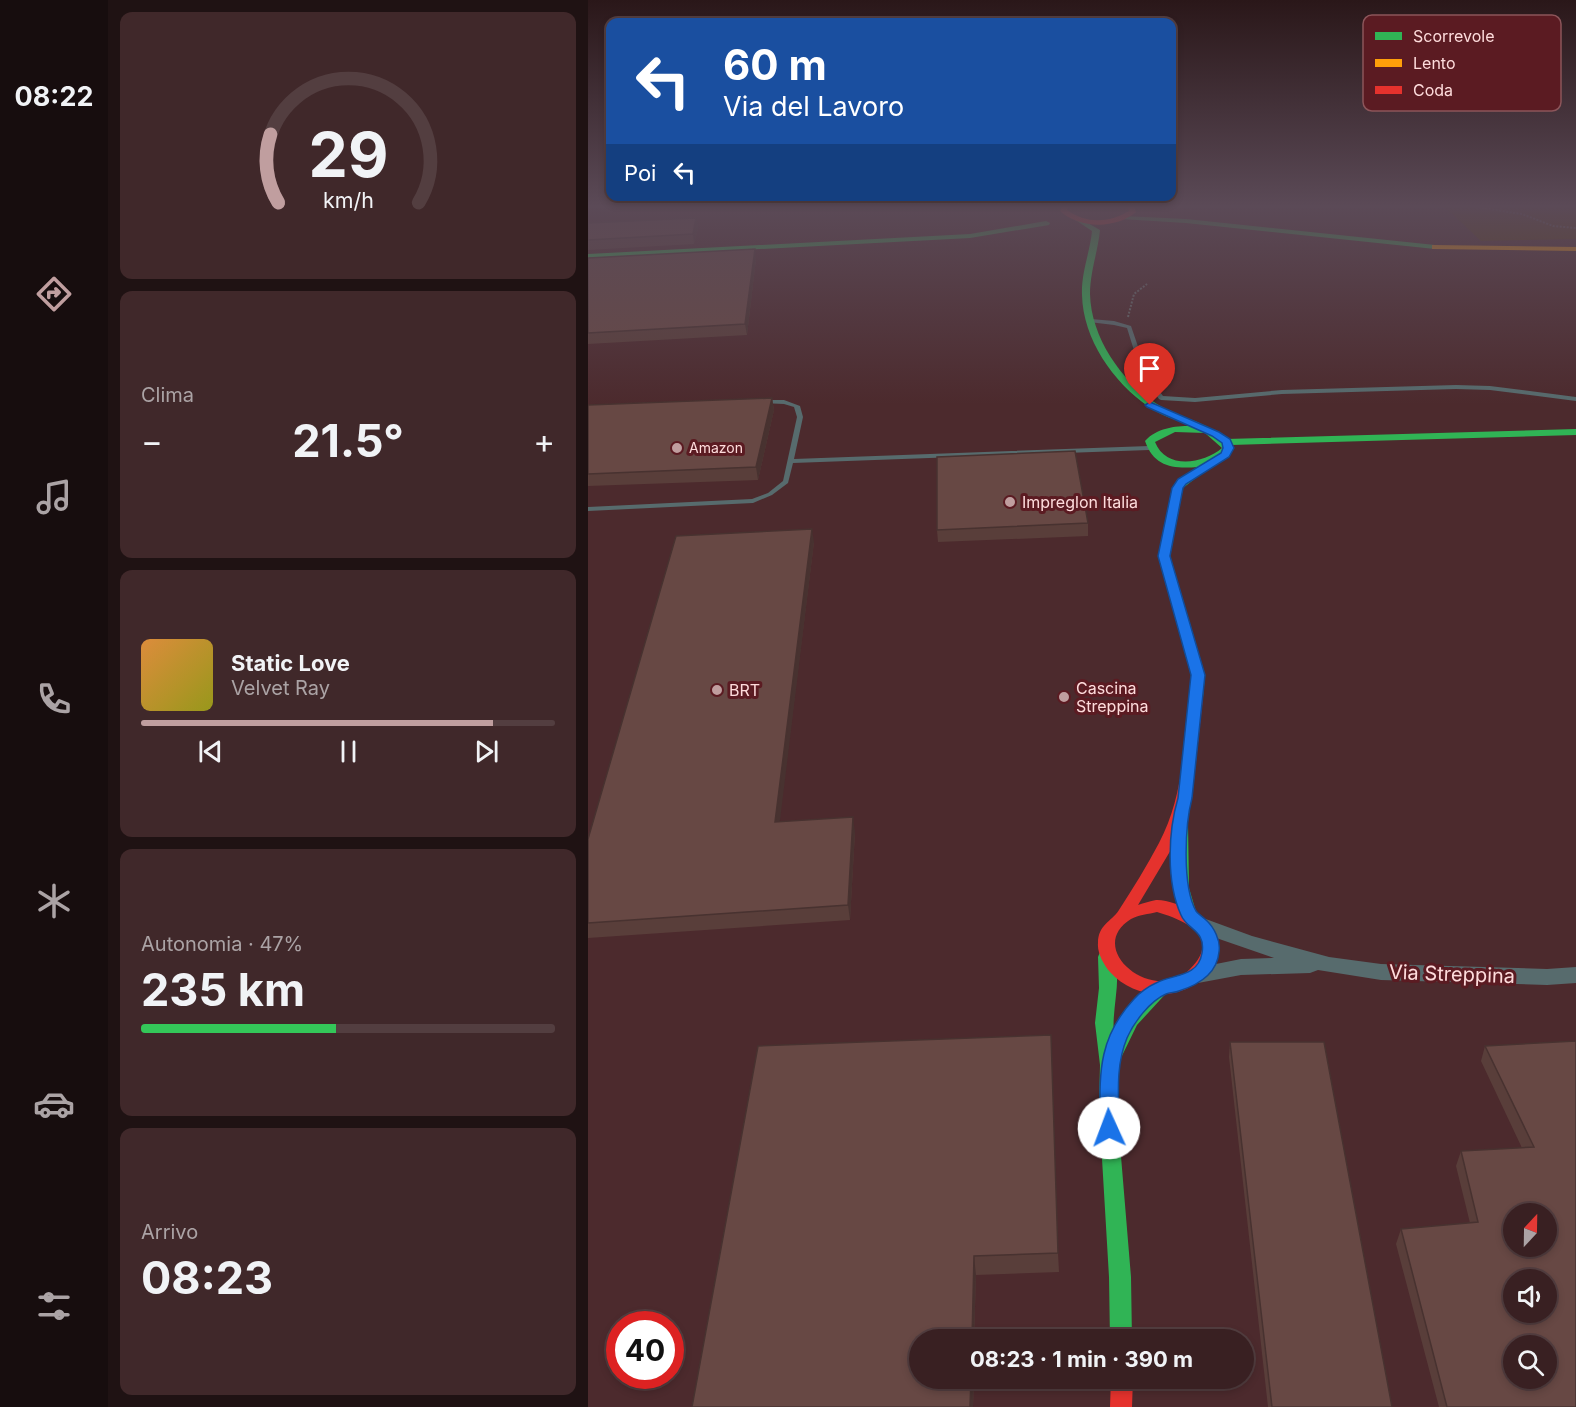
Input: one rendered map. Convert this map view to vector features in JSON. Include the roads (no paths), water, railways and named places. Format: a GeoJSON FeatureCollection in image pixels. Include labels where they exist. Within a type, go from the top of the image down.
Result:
{"type":"FeatureCollection","features":[{"type":"Feature","properties":{"kind":"street"},"geometry":{"type":"LineString","coordinates":[[1087,273],[1086,301],[1091,321],[1101,346],[1118,371],[1153,402],[1203,430]]}},
{"type":"Feature","properties":{"kind":"street"},"geometry":{"type":"LineString","coordinates":[[1153,402],[1162,432]]}},
{"type":"Feature","properties":{"kind":"street"},"geometry":{"type":"LineString","coordinates":[[1125,913],[1159,857],[1181,813],[1185,798],[1198,675],[1164,556],[1178,488],[1182,482],[1225,455],[1228,448],[1226,442],[1216,434],[1188,428],[1162,432],[1150,441],[1149,448],[1154,454],[1173,463],[1187,465],[1211,462]]}},
{"type":"Feature","properties":{"kind":"street"},"geometry":{"type":"LineString","coordinates":[[1226,442],[1576,432]]}},
{"type":"Feature","properties":{"kind":"street"},"geometry":{"type":"LineString","coordinates":[[1173,463],[1182,482]]}},
{"type":"Feature","properties":{"kind":"street"},"geometry":{"type":"LineString","coordinates":[[1106,957],[1113,967],[1134,982],[1162,988],[1175,986],[1198,975],[1207,964],[1211,951],[1209,938],[1196,920],[1181,888],[1179,857],[1181,813]]}},
{"type":"Feature","properties":{"kind":"street"},"geometry":{"type":"LineString","coordinates":[[1121,1329],[1120,1277],[1108,1107],[1109,1065],[1104,1023],[1108,988],[1104,944],[1107,932],[1114,921],[1125,913],[1140,908],[1157,906],[1173,908],[1196,920]]}},
{"type":"Feature","properties":{"kind":"street","name":"Via Streppina"},"geometry":{"type":"LineString","coordinates":[[1196,920],[1248,943],[1329,965],[1381,972],[1576,975]]}},
{"type":"Feature","properties":{"kind":"street","name":"Via Streppina"},"geometry":{"type":"LineString","coordinates":[[1198,975],[1241,967],[1329,965]]}},
{"type":"Feature","properties":{"kind":"street"},"geometry":{"type":"LineString","coordinates":[[1109,1065],[1120,1033],[1140,1003],[1162,988]]}},
{"type":"Feature","properties":{"kind":"street"},"geometry":{"type":"LineString","coordinates":[[1121,1407],[1122,1389]]}},
{"type":"Feature","properties":{"kind":"lane"},"geometry":{"type":"LineString","coordinates":[[1091,321],[1121,324],[1131,330],[1153,402],[1281,392],[1456,387],[1490,388],[1576,399]]}},
{"type":"Feature","properties":{"kind":"lane"},"geometry":{"type":"LineString","coordinates":[[588,509],[753,501],[770,494],[786,482],[800,417],[797,406],[784,402],[760,402]]}},
{"type":"Feature","properties":{"kind":"lane"},"geometry":{"type":"LineString","coordinates":[[790,461],[1149,448]]}},
{"type":"Feature","properties":{"kind":"place","name":"Amazon"},"geometry":{"type":"Point","coordinates":[677,448]}},
{"type":"Feature","properties":{"kind":"place","name":"Impreglon Italia"},"geometry":{"type":"Point","coordinates":[1010,502]}},
{"type":"Feature","properties":{"kind":"place","name":"BRT"},"geometry":{"type":"Point","coordinates":[717,690]}},
{"type":"Feature","properties":{"kind":"place","name":"Cascina Streppina"},"geometry":{"type":"Point","coordinates":[1064,697]}}]}
